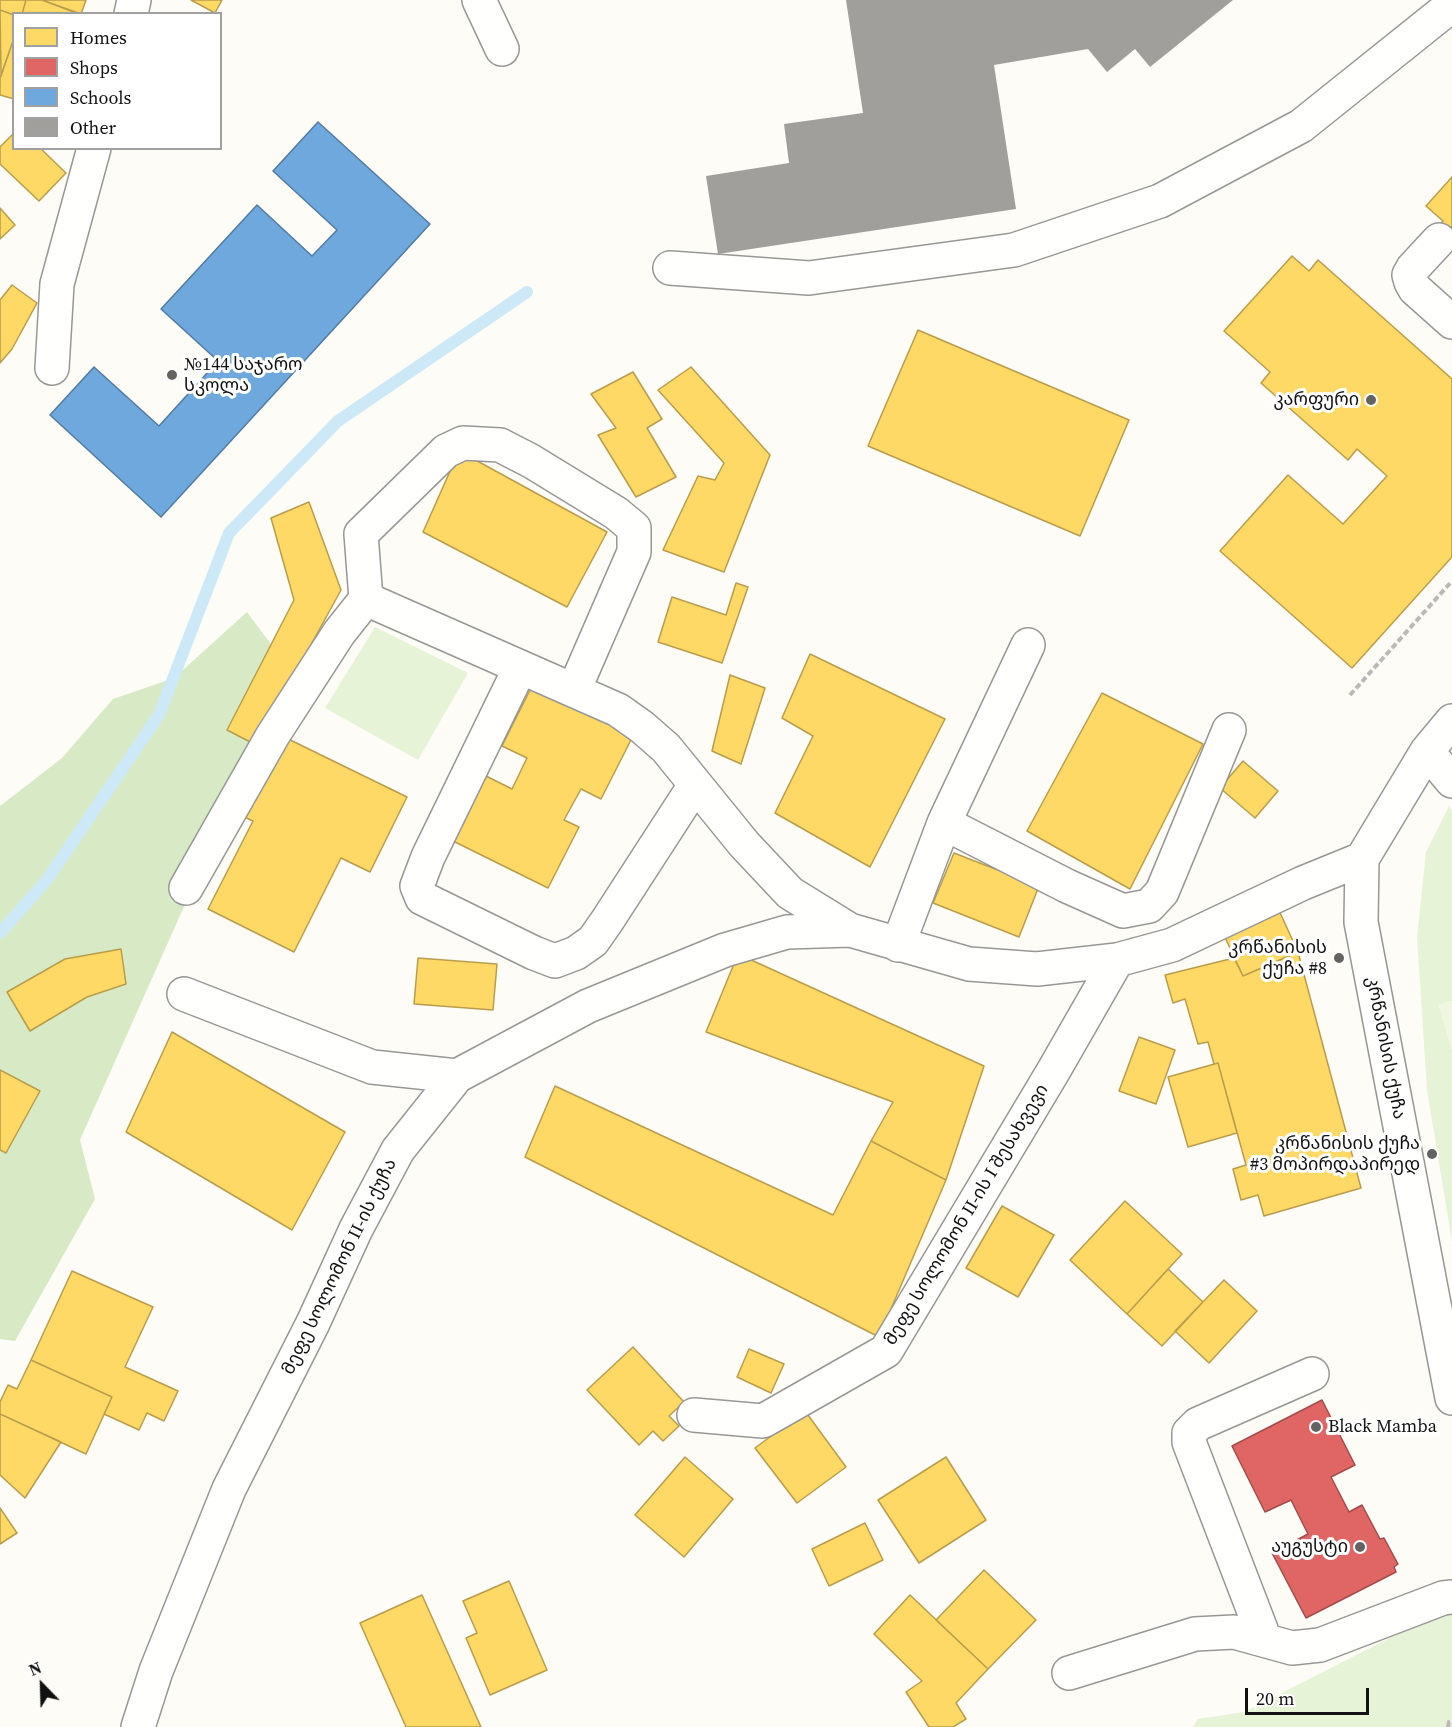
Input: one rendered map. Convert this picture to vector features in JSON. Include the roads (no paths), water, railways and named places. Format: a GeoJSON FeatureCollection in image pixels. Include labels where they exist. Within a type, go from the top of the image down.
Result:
{"type":"FeatureCollection","features":[{"type":"Feature","properties":{"kind":"street"},"geometry":{"type":"LineString","coordinates":[[479,0],[502,49]]}},
{"type":"Feature","properties":{"kind":"street"},"geometry":{"type":"LineString","coordinates":[[670,268],[809,278],[1014,250],[1160,201],[1301,126],[1452,3]]}},
{"type":"Feature","properties":{"kind":"street"},"geometry":{"type":"LineString","coordinates":[[52,368],[57,284],[93,150]]}},
{"type":"Feature","properties":{"kind":"street"},"geometry":{"type":"LineString","coordinates":[[1439,240],[1413,268],[1410,275],[1411,282],[1415,290],[1452,322]]}},
{"type":"Feature","properties":{"kind":"street"},"geometry":{"type":"LineString","coordinates":[[186,888],[273,735],[339,633],[366,599],[361,534],[446,451],[463,443],[500,445],[560,478],[616,513],[634,528],[634,552],[574,690]]}},
{"type":"Feature","properties":{"kind":"street"},"geometry":{"type":"LineString","coordinates":[[366,599],[618,710],[666,748],[744,844],[790,893],[850,930]]}},
{"type":"Feature","properties":{"kind":"street"},"geometry":{"type":"LineString","coordinates":[[898,945],[944,823],[1028,645]]}},
{"type":"Feature","properties":{"kind":"street"},"geometry":{"type":"LineString","coordinates":[[520,668],[428,856],[417,886],[422,898],[555,961],[576,953],[593,941],[695,785]]}},
{"type":"Feature","properties":{"kind":"street"},"geometry":{"type":"LineString","coordinates":[[1362,859],[1427,751],[1452,721]]}},
{"type":"Feature","properties":{"kind":"street"},"geometry":{"type":"LineString","coordinates":[[944,823],[1067,886],[1123,911],[1149,906],[1162,892],[1229,730]]}},
{"type":"Feature","properties":{"kind":"street"},"geometry":{"type":"LineString","coordinates":[[1427,751],[1452,781]]}},
{"type":"Feature","properties":{"kind":"street","name":"მეფე სოლომონ II-ის ქუჩა"},"geometry":{"type":"LineString","coordinates":[[138,1727],[156,1671],[230,1489],[356,1229],[399,1150],[457,1076],[588,1006],[725,950],[787,932],[850,930],[969,964],[1037,969],[1117,960],[1172,945],[1303,883],[1362,859]]}},
{"type":"Feature","properties":{"kind":"street","name":"კრწანისის ქუჩა"},"geometry":{"type":"LineString","coordinates":[[1362,859],[1361,922],[1452,1398]]}},
{"type":"Feature","properties":{"kind":"street","name":"მეფე სოლომონ II-ის I შესახვევი"},"geometry":{"type":"LineString","coordinates":[[694,1415],[763,1421],[886,1351],[1117,960]]}},
{"type":"Feature","properties":{"kind":"street"},"geometry":{"type":"LineString","coordinates":[[184,994],[372,1066],[457,1076]]}},
{"type":"Feature","properties":{"kind":"street"},"geometry":{"type":"LineString","coordinates":[[1265,1640],[1189,1442],[1189,1432],[1198,1424],[1312,1374]]}},
{"type":"Feature","properties":{"kind":"street"},"geometry":{"type":"LineString","coordinates":[[1069,1673],[1195,1635],[1234,1632],[1293,1648],[1320,1645],[1443,1598],[1452,1597]]}},
{"type":"Feature","properties":{"kind":"waterway"},"geometry":{"type":"LineString","coordinates":[[0,933],[46,881],[159,715],[229,533],[338,421],[527,292]]}},
{"type":"Feature","properties":{"kind":"place","name":"№144 საჯარო სკოლა"},"geometry":{"type":"Point","coordinates":[172,375]}},
{"type":"Feature","properties":{"kind":"place","name":"კარფური"},"geometry":{"type":"Point","coordinates":[1371,400]}},
{"type":"Feature","properties":{"kind":"place","name":"კრწანისის ქუჩა #8"},"geometry":{"type":"Point","coordinates":[1339,958]}},
{"type":"Feature","properties":{"kind":"place","name":"კრწანისის ქუჩა #3 მოპირდაპირედ"},"geometry":{"type":"Point","coordinates":[1432,1154]}},
{"type":"Feature","properties":{"kind":"place","name":"Black Mamba"},"geometry":{"type":"Point","coordinates":[1316,1427]}},
{"type":"Feature","properties":{"kind":"place","name":"აუგუსტი"},"geometry":{"type":"Point","coordinates":[1360,1547]}}]}
